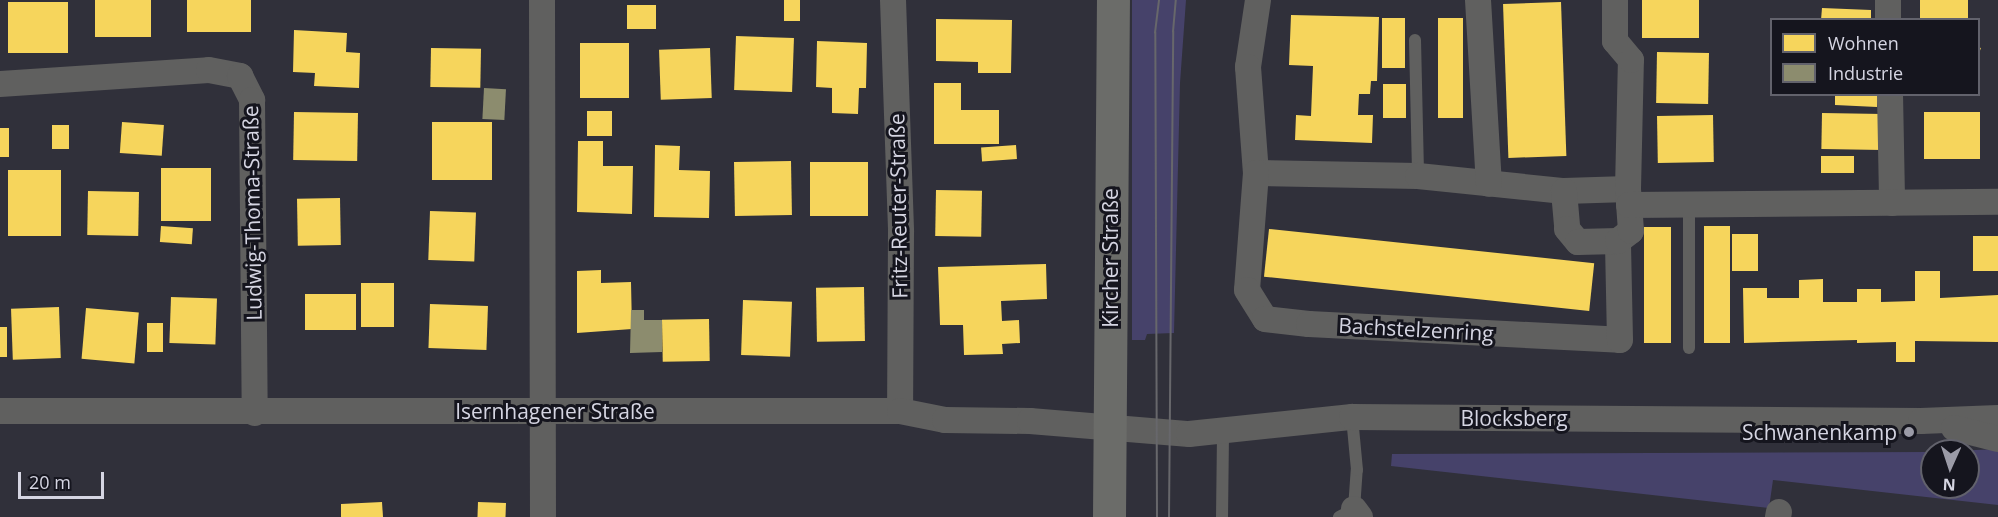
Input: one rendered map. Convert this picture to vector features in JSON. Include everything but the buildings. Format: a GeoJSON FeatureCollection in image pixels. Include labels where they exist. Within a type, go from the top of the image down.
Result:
{"type":"FeatureCollection","features":[{"type":"Feature","properties":{"kind":"main road","name":"Kircher Straße"},"geometry":{"type":"LineString","coordinates":[[1109,517],[1113,0]]}},
{"type":"Feature","properties":{"kind":"street"},"geometry":{"type":"LineString","coordinates":[[542,0],[543,517]]}},
{"type":"Feature","properties":{"kind":"street","name":"Fritz-Reuter-Straße"},"geometry":{"type":"LineString","coordinates":[[893,0],[901,232],[900,411]]}},
{"type":"Feature","properties":{"kind":"street","name":"Bachstelzenring"},"geometry":{"type":"LineString","coordinates":[[1258,0],[1248,67],[1256,173],[1247,290],[1265,318],[1309,324],[1620,340],[1618,241],[1631,231],[1629,197],[1632,60],[1615,41],[1615,0]]}},
{"type":"Feature","properties":{"kind":"street"},"geometry":{"type":"LineString","coordinates":[[1478,0],[1489,184]]}},
{"type":"Feature","properties":{"kind":"street"},"geometry":{"type":"LineString","coordinates":[[1888,0],[1888,18]]}},
{"type":"Feature","properties":{"kind":"street","name":"Ludwig-Thoma-Straße"},"geometry":{"type":"LineString","coordinates":[[0,84],[209,70],[240,76],[252,100],[255,413]]}},
{"type":"Feature","properties":{"kind":"street"},"geometry":{"type":"LineString","coordinates":[[1890,96],[1892,203]]}},
{"type":"Feature","properties":{"kind":"street"},"geometry":{"type":"LineString","coordinates":[[1256,173],[1418,176],[1689,205],[1998,202]]}},
{"type":"Feature","properties":{"kind":"street"},"geometry":{"type":"LineString","coordinates":[[1564,191],[1567,229],[1578,242],[1618,241]]}},
{"type":"Feature","properties":{"kind":"street","name":"Isernhagener Straße"},"geometry":{"type":"LineString","coordinates":[[0,411],[255,413],[544,410],[900,411],[945,420],[1030,421],[1109,428]]}},
{"type":"Feature","properties":{"kind":"street","name":"Blocksberg"},"geometry":{"type":"LineString","coordinates":[[1109,428],[1168,434],[1223,432],[1352,417],[1921,421],[1998,418]]}},
{"type":"Feature","properties":{"kind":"street","name":"Blocksberg"},"geometry":{"type":"LineString","coordinates":[[1921,421],[1998,439]]}},
{"type":"Feature","properties":{"kind":"lane"},"geometry":{"type":"LineString","coordinates":[[1415,40],[1418,176]]}},
{"type":"Feature","properties":{"kind":"lane"},"geometry":{"type":"LineString","coordinates":[[1689,205],[1689,348]]}},
{"type":"Feature","properties":{"kind":"lane"},"geometry":{"type":"LineString","coordinates":[[1351,514],[1357,470],[1352,417]]}},
{"type":"Feature","properties":{"kind":"lane"},"geometry":{"type":"LineString","coordinates":[[1222,517],[1223,432]]}},
{"type":"Feature","properties":{"kind":"shaded area"},"geometry":{"type":"Polygon","coordinates":[[[1132,0],[1186,0],[1180,83],[1174,333],[1147,334],[1145,340],[1132,340],[1132,0]]]}},
{"type":"Feature","properties":{"kind":"shaded area"},"geometry":{"type":"Polygon","coordinates":[[[1998,449],[1998,505],[1944,499],[1980,499],[1980,450],[1998,449]]]}},
{"type":"Feature","properties":{"kind":"shaded area"},"geometry":{"type":"Polygon","coordinates":[[[1920,452],[1920,496],[1773,480],[1769,508],[1391,466],[1392,454],[1920,452]]]}},
{"type":"Feature","properties":{"kind":"tram line"},"geometry":{"type":"LineString","coordinates":[[1157,517],[1155,33],[1159,0]]}},
{"type":"Feature","properties":{"kind":"tram line"},"geometry":{"type":"LineString","coordinates":[[1169,517],[1173,32],[1176,0]]}},
{"type":"Feature","properties":{"kind":"place","name":"Schwanenkamp"},"geometry":{"type":"Point","coordinates":[1909,432]}}]}
